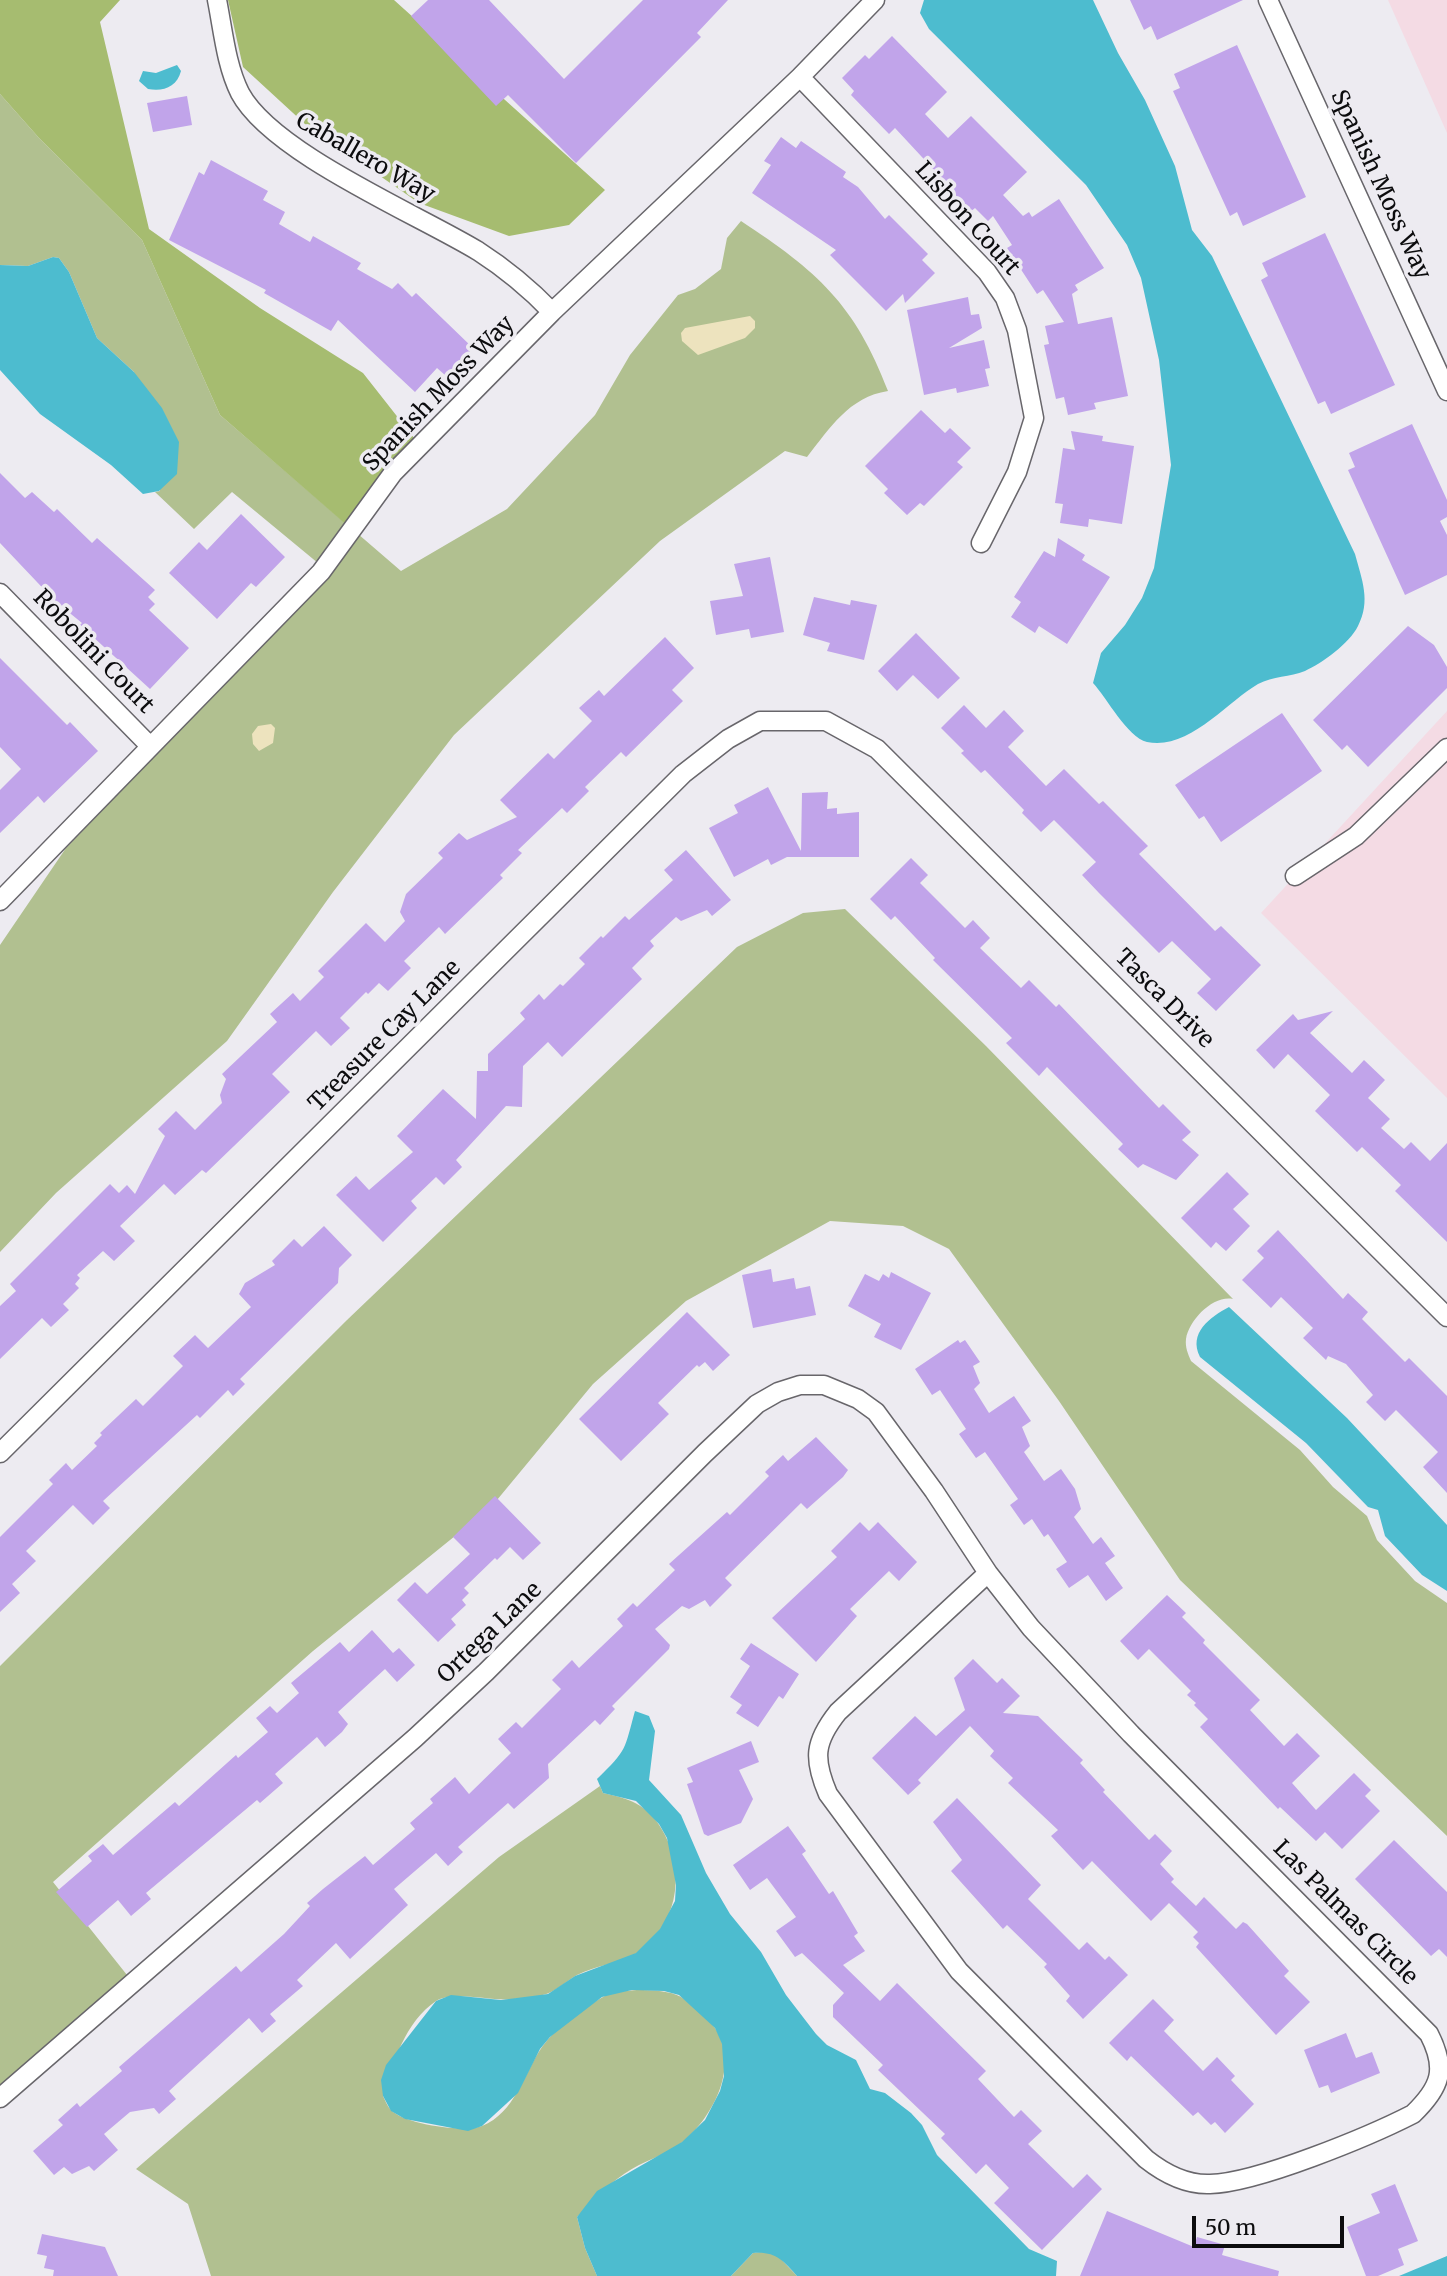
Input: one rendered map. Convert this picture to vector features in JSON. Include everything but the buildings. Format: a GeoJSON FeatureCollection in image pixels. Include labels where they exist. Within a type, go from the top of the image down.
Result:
{"type":"FeatureCollection","features":[{"type":"Feature","properties":{"kind":"street","name":"Caballero Way"},"geometry":{"type":"LineString","coordinates":[[217,0],[230,64],[240,93],[273,132],[513,274],[552,312]]}},
{"type":"Feature","properties":{"kind":"street","name":"Spanish Moss Way"},"geometry":{"type":"LineString","coordinates":[[0,901],[321,572],[393,473],[552,312],[800,77],[875,0]]}},
{"type":"Feature","properties":{"kind":"street","name":"Spanish Moss Way"},"geometry":{"type":"LineString","coordinates":[[1268,0],[1447,391]]}},
{"type":"Feature","properties":{"kind":"street","name":"Lisbon Court"},"geometry":{"type":"LineString","coordinates":[[800,77],[987,272],[1005,298],[1017,330],[1034,418],[1017,472],[981,543]]}},
{"type":"Feature","properties":{"kind":"street","name":"Robolini Court"},"geometry":{"type":"LineString","coordinates":[[0,593],[150,746]]}},
{"type":"Feature","properties":{"kind":"street","name":"Treasure Cay Lane"},"geometry":{"type":"LineString","coordinates":[[0,1453],[683,774],[728,739],[760,721],[826,721],[837,726]]}},
{"type":"Feature","properties":{"kind":"street","name":"Tasca Drive"},"geometry":{"type":"LineString","coordinates":[[837,726],[877,748],[897,767],[1447,1317]]}},
{"type":"Feature","properties":{"kind":"street"},"geometry":{"type":"LineString","coordinates":[[1295,876],[1356,836],[1447,748]]}},
{"type":"Feature","properties":{"kind":"street","name":"Ortega Lane"},"geometry":{"type":"LineString","coordinates":[[0,2098],[415,1738],[486,1672],[705,1453],[757,1404],[778,1392],[800,1385],[824,1385],[858,1399],[876,1412],[934,1491],[988,1573]]}},
{"type":"Feature","properties":{"kind":"street","name":"Las Palmas Circle"},"geometry":{"type":"LineString","coordinates":[[988,1573],[1031,1628],[1131,1734],[1429,2034],[1439,2054],[1440,2077],[1430,2098],[1413,2114],[1302,2158],[1231,2182],[1208,2184],[1186,2181],[1164,2172],[1146,2159],[959,1971],[835,1804],[819,1773],[817,1750],[824,1730],[838,1712],[988,1573]]}},
{"type":"Feature","properties":{"kind":"shaded area"},"geometry":{"type":"Polygon","coordinates":[[[1388,0],[1447,0],[1447,133],[1388,0]]]}},
{"type":"Feature","properties":{"kind":"shaded area"},"geometry":{"type":"Polygon","coordinates":[[[1447,711],[1447,1098],[1261,913],[1447,711]]]}},
{"type":"Feature","properties":{"kind":"green space"},"geometry":{"type":"Polygon","coordinates":[[[0,0],[120,0],[100,22],[149,229],[260,308],[363,373],[418,443],[349,527],[220,415],[142,240],[39,138],[0,94],[0,0]]]}},
{"type":"Feature","properties":{"kind":"green space"},"geometry":{"type":"Polygon","coordinates":[[[228,0],[394,0],[605,190],[569,225],[509,236],[419,203],[305,124],[243,67],[228,0]]]}},
{"type":"Feature","properties":{"kind":"green space"},"geometry":{"type":"Polygon","coordinates":[[[0,94],[39,138],[142,240],[220,415],[401,571],[507,509],[595,415],[630,355],[678,295],[695,289],[721,269],[727,238],[741,221],[791,256],[831,292],[862,335],[888,391],[874,394],[851,407],[832,425],[807,457],[785,451],[660,541],[454,735],[333,892],[227,1041],[56,1193],[0,1252],[0,945],[66,848],[330,573],[232,492],[194,529],[155,492],[160,491],[134,372],[97,338],[69,272],[59,258],[53,257],[28,266],[0,265],[0,94]]]}},
{"type":"Feature","properties":{"kind":"green space"},"geometry":{"type":"Polygon","coordinates":[[[845,909],[986,1046],[1233,1299],[1210,1305],[1192,1324],[1186,1342],[1191,1361],[1300,1450],[1333,1487],[1367,1516],[1377,1540],[1415,1581],[1447,1603],[1447,1836],[1180,1580],[1059,1401],[949,1249],[903,1226],[830,1221],[686,1301],[593,1384],[492,1506],[313,1651],[53,1882],[127,1975],[0,2099],[0,1666],[347,1320],[737,947],[803,913],[845,909]]]}},
{"type":"Feature","properties":{"kind":"green space"},"geometry":{"type":"Polygon","coordinates":[[[600,1786],[603,1793],[623,1798],[647,1811],[665,1835],[675,1867],[676,1883],[674,1900],[661,1929],[637,1953],[584,1972],[547,1994],[505,1999],[452,1996],[436,2001],[425,2010],[408,2032],[383,2096],[387,2105],[398,2115],[421,2123],[449,2128],[482,2126],[503,2112],[511,2102],[542,2047],[554,2033],[577,2013],[603,1997],[644,1990],[667,1992],[684,1999],[696,2009],[715,2028],[722,2043],[725,2058],[720,2089],[705,2118],[684,2141],[624,2174],[577,2217],[585,2248],[597,2276],[211,2276],[188,2204],[136,2169],[499,1857],[600,1786]]]}},
{"type":"Feature","properties":{"kind":"green space"},"geometry":{"type":"Polygon","coordinates":[[[769,2251],[780,2258],[797,2276],[731,2276],[753,2253],[769,2251]]]}},
{"type":"Feature","properties":{"kind":"sand"},"geometry":{"type":"Polygon","coordinates":[[[750,316],[755,321],[755,328],[745,338],[698,355],[682,341],[681,333],[685,328],[750,316]]]}},
{"type":"Feature","properties":{"kind":"sand"},"geometry":{"type":"Polygon","coordinates":[[[271,724],[275,728],[273,743],[259,751],[253,744],[252,734],[258,726],[271,724]]]}},
{"type":"Feature","properties":{"kind":"water"},"geometry":{"type":"Polygon","coordinates":[[[924,0],[1093,0],[1118,53],[1145,100],[1175,166],[1192,230],[1212,256],[1355,554],[1365,599],[1362,617],[1348,640],[1327,658],[1305,671],[1258,684],[1206,723],[1177,739],[1162,743],[1140,739],[1125,725],[1093,683],[1101,653],[1125,625],[1142,598],[1154,568],[1171,465],[1159,360],[1141,278],[1127,245],[1086,185],[929,29],[920,13],[924,0]]]}},
{"type":"Feature","properties":{"kind":"water"},"geometry":{"type":"Polygon","coordinates":[[[177,65],[181,71],[169,87],[148,89],[139,81],[143,71],[156,73],[177,65]]]}},
{"type":"Feature","properties":{"kind":"water"},"geometry":{"type":"Polygon","coordinates":[[[53,257],[59,258],[69,272],[97,338],[134,372],[162,408],[179,442],[177,474],[159,491],[143,494],[111,465],[40,414],[0,370],[0,265],[28,266],[53,257]]]}},
{"type":"Feature","properties":{"kind":"water"},"geometry":{"type":"Polygon","coordinates":[[[1229,1307],[1347,1418],[1447,1525],[1447,1591],[1422,1575],[1385,1536],[1378,1510],[1368,1507],[1306,1443],[1200,1357],[1197,1348],[1199,1333],[1208,1321],[1229,1307]]]}},
{"type":"Feature","properties":{"kind":"water"},"geometry":{"type":"Polygon","coordinates":[[[635,1711],[649,1716],[655,1731],[649,1780],[681,1815],[706,1873],[730,1914],[761,1952],[786,1995],[827,2045],[856,2060],[870,2089],[885,2093],[911,2113],[922,2125],[937,2155],[1029,2249],[1057,2261],[1056,2276],[797,2276],[773,2255],[753,2253],[731,2276],[597,2276],[585,2248],[577,2217],[597,2191],[682,2142],[705,2120],[720,2091],[724,2076],[722,2044],[715,2028],[679,1995],[664,1991],[632,1990],[602,1997],[550,2037],[540,2049],[518,2093],[482,2126],[468,2131],[405,2119],[391,2111],[383,2096],[381,2080],[386,2065],[436,2001],[451,1995],[501,2000],[548,1994],[575,1976],[636,1953],[660,1929],[675,1901],[676,1885],[667,1838],[659,1824],[636,1801],[603,1793],[597,1779],[624,1748],[635,1711]]]}},
{"type":"Feature","properties":{"kind":"water"},"geometry":{"type":"Polygon","coordinates":[[[1447,2256],[1447,2276],[1399,2276],[1447,2256]]]}}]}
